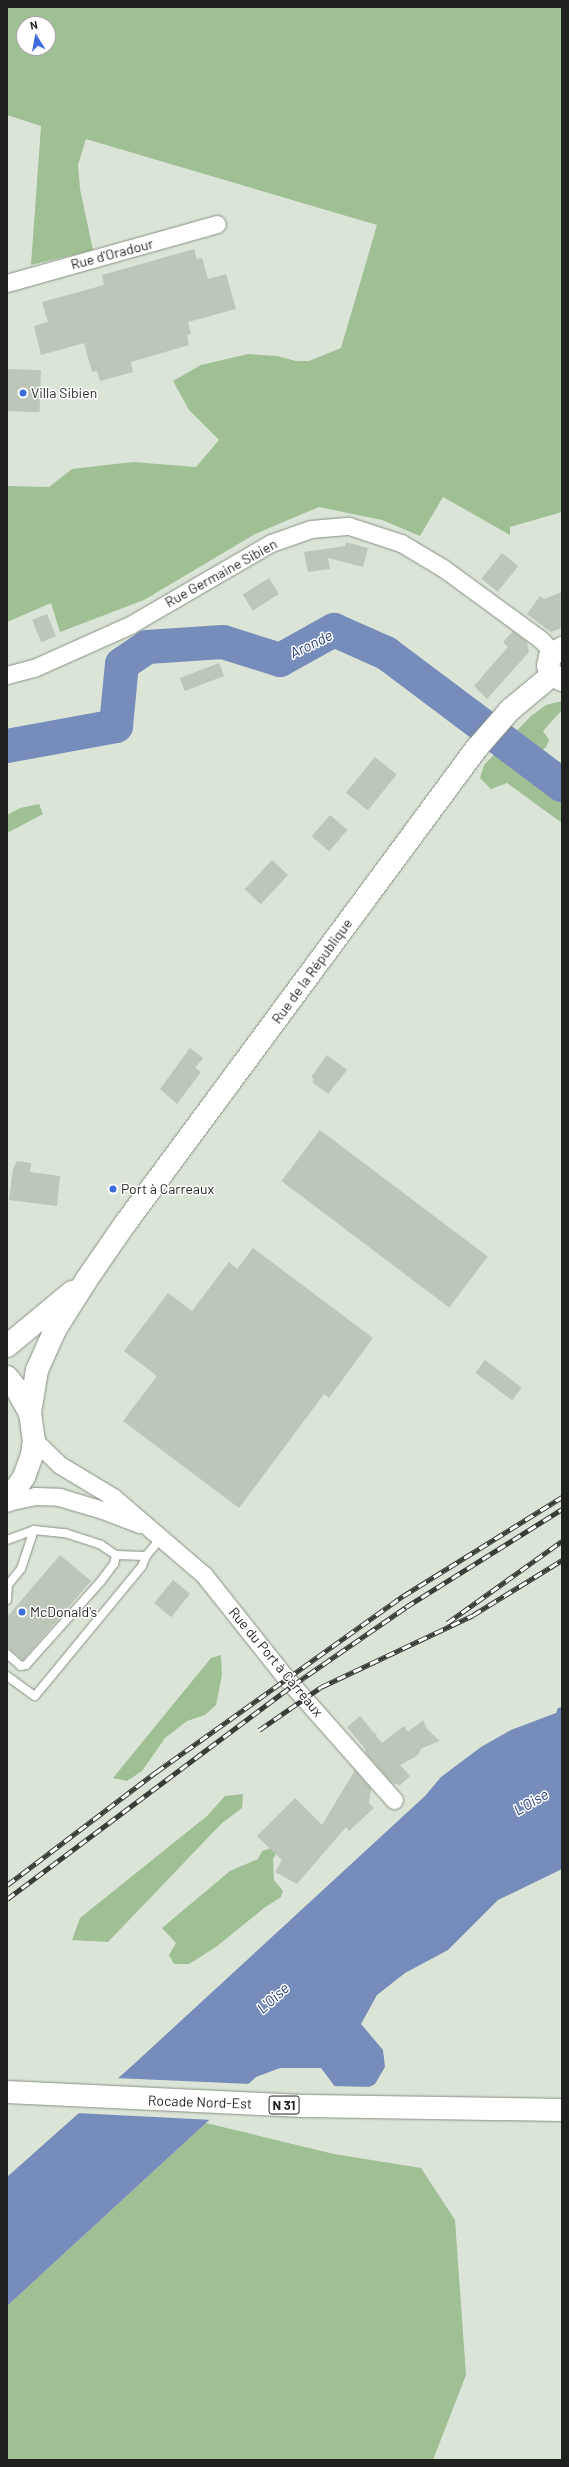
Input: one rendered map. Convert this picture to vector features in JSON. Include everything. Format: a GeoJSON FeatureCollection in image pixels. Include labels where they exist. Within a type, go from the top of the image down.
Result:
{"type":"FeatureCollection","features":[{"type":"Feature","properties":{"kind":"main road"},"geometry":{"type":"LineString","coordinates":[[557,650],[548,661],[557,678]]}},
{"type":"Feature","properties":{"kind":"main road","name":"Rue de la République"},"geometry":{"type":"LineString","coordinates":[[30,1413],[37,1370],[55,1330],[87,1279],[139,1205],[476,749],[505,716],[557,678]]}},
{"type":"Feature","properties":{"kind":"main road","name":"Rue de la République"},"geometry":{"type":"LineString","coordinates":[[7,1346],[87,1279]]}},
{"type":"Feature","properties":{"kind":"main road"},"geometry":{"type":"LineString","coordinates":[[7,1377],[16,1388],[30,1413],[34,1440],[32,1455],[24,1477],[7,1502]]}},
{"type":"Feature","properties":{"kind":"main road","name":"Rocade Nord-Est"},"geometry":{"type":"LineString","coordinates":[[7,2092],[308,2106],[562,2110]]}},
{"type":"Feature","properties":{"kind":"street","name":"Rue d'Oradour"},"geometry":{"type":"LineString","coordinates":[[7,283],[217,224]]}},
{"type":"Feature","properties":{"kind":"street","name":"Rue Germaine Sibien"},"geometry":{"type":"LineString","coordinates":[[7,674],[34,668],[130,625],[271,543],[311,529],[349,526],[401,543],[443,568],[557,650]]}},
{"type":"Feature","properties":{"kind":"street","name":"Rue du Port à Carreaux"},"geometry":{"type":"LineString","coordinates":[[34,1440],[60,1465],[113,1497],[204,1575],[286,1678],[394,1800]]}},
{"type":"Feature","properties":{"kind":"street","name":"Rue du Port à Carreaux"},"geometry":{"type":"LineString","coordinates":[[7,1502],[35,1496],[59,1497],[103,1510],[157,1534]]}},
{"type":"Feature","properties":{"kind":"lane"},"geometry":{"type":"LineString","coordinates":[[7,1540],[34,1530],[64,1533],[101,1545],[116,1555],[146,1556]]}},
{"type":"Feature","properties":{"kind":"lane"},"geometry":{"type":"LineString","coordinates":[[7,1600],[7,1586],[22,1569],[34,1530]]}},
{"type":"Feature","properties":{"kind":"lane"},"geometry":{"type":"LineString","coordinates":[[7,1676],[35,1696],[142,1566],[157,1534]]}},
{"type":"Feature","properties":{"kind":"lane"},"geometry":{"type":"LineString","coordinates":[[7,1654],[21,1666],[26,1665],[101,1581],[114,1564],[116,1555]]}},
{"type":"Feature","properties":{"kind":"green space"},"geometry":{"type":"Polygon","coordinates":[[[7,7],[562,7],[562,512],[510,527],[510,535],[443,497],[420,536],[382,520],[319,507],[255,534],[144,600],[60,632],[51,603],[7,622],[7,486],[49,487],[72,469],[133,462],[196,467],[219,440],[189,410],[173,381],[201,365],[248,354],[277,356],[296,361],[309,361],[341,348],[377,225],[86,139],[78,165],[80,189],[93,250],[31,265],[41,126],[7,115],[7,7]]]}},
{"type":"Feature","properties":{"kind":"green space"},"geometry":{"type":"Polygon","coordinates":[[[562,701],[562,710],[543,731],[549,740],[546,747],[524,768],[529,775],[537,779],[552,778],[562,767],[562,823],[507,783],[491,789],[480,778],[484,765],[531,716],[546,705],[562,701]]]}},
{"type":"Feature","properties":{"kind":"green space"},"geometry":{"type":"Polygon","coordinates":[[[39,804],[43,814],[7,833],[7,815],[20,808],[39,804]]]}},
{"type":"Feature","properties":{"kind":"green space"},"geometry":{"type":"Polygon","coordinates":[[[221,1655],[222,1675],[216,1705],[205,1715],[187,1721],[165,1738],[142,1771],[127,1781],[113,1778],[211,1658],[221,1655]]]}},
{"type":"Feature","properties":{"kind":"green space"},"geometry":{"type":"Polygon","coordinates":[[[243,1794],[242,1808],[222,1823],[108,1942],[72,1940],[80,1918],[207,1816],[225,1796],[243,1794]]]}},
{"type":"Feature","properties":{"kind":"green space"},"geometry":{"type":"Polygon","coordinates":[[[281,1845],[273,1859],[274,1880],[283,1891],[281,1897],[264,1908],[216,1947],[189,1964],[174,1964],[169,1955],[176,1943],[162,1928],[230,1871],[258,1859],[262,1851],[281,1845]]]}},
{"type":"Feature","properties":{"kind":"green space"},"geometry":{"type":"Polygon","coordinates":[[[206,2123],[334,2154],[421,2168],[455,2220],[466,2375],[433,2460],[7,2460],[7,2306],[206,2123]]]}},
{"type":"Feature","properties":{"kind":"water","name":"L'Oise"},"geometry":{"type":"Polygon","coordinates":[[[562,1707],[562,1869],[498,1900],[448,1950],[405,1973],[377,1995],[361,2024],[383,2050],[385,2067],[375,2084],[345,2100],[321,2068],[280,2068],[256,2077],[7,2306],[7,2177],[134,2064],[425,1796],[441,1777],[481,1747],[511,1730],[556,1713],[558,1708],[562,1707]]]}},
{"type":"Feature","properties":{"kind":"pier"},"geometry":{"type":"Polygon","coordinates":[[[115,2078],[251,2084],[213,2120],[76,2113],[115,2078]]]}},
{"type":"Feature","properties":{"kind":"pier"},"geometry":{"type":"Polygon","coordinates":[[[332,2086],[374,2087],[346,2102],[332,2086]]]}},
{"type":"Feature","properties":{"kind":"building"},"geometry":{"type":"Polygon","coordinates":[[[194,249],[197,259],[202,258],[208,279],[226,274],[236,309],[188,322],[191,334],[187,335],[189,345],[131,362],[133,372],[100,381],[97,371],[92,372],[84,343],[41,355],[34,326],[48,322],[42,302],[104,285],[102,275],[194,249]]]}},
{"type":"Feature","properties":{"kind":"building","name":"Villa Sibien"},"geometry":{"type":"Polygon","coordinates":[[[7,369],[41,370],[40,412],[7,411],[7,369]]]}},
{"type":"Feature","properties":{"kind":"building"},"geometry":{"type":"Polygon","coordinates":[[[346,542],[368,548],[363,567],[328,558],[330,569],[308,572],[304,552],[345,546],[346,542]]]}},
{"type":"Feature","properties":{"kind":"building"},"geometry":{"type":"Polygon","coordinates":[[[502,553],[518,566],[498,592],[481,579],[502,553]]]}},
{"type":"Feature","properties":{"kind":"building"},"geometry":{"type":"Polygon","coordinates":[[[269,578],[279,594],[253,611],[243,594],[269,578]]]}},
{"type":"Feature","properties":{"kind":"building"},"geometry":{"type":"Polygon","coordinates":[[[562,592],[562,628],[551,632],[527,614],[540,596],[544,599],[562,592]]]}},
{"type":"Feature","properties":{"kind":"building"},"geometry":{"type":"Polygon","coordinates":[[[47,614],[56,636],[41,642],[32,620],[47,614]]]}},
{"type":"Feature","properties":{"kind":"building"},"geometry":{"type":"Polygon","coordinates":[[[513,631],[527,642],[529,652],[487,699],[474,686],[508,647],[503,642],[513,631]]]}},
{"type":"Feature","properties":{"kind":"building"},"geometry":{"type":"Polygon","coordinates":[[[219,663],[224,676],[185,691],[180,678],[219,663]]]}},
{"type":"Feature","properties":{"kind":"building"},"geometry":{"type":"Polygon","coordinates":[[[375,757],[397,775],[368,810],[346,793],[375,757]]]}},
{"type":"Feature","properties":{"kind":"building"},"geometry":{"type":"Polygon","coordinates":[[[330,815],[347,830],[329,851],[312,836],[330,815]]]}},
{"type":"Feature","properties":{"kind":"building"},"geometry":{"type":"Polygon","coordinates":[[[272,860],[288,875],[261,904],[245,889],[272,860]]]}},
{"type":"Feature","properties":{"kind":"building"},"geometry":{"type":"Polygon","coordinates":[[[190,1048],[203,1058],[195,1068],[201,1072],[177,1104],[160,1089],[190,1048]]]}},
{"type":"Feature","properties":{"kind":"building"},"geometry":{"type":"Polygon","coordinates":[[[327,1055],[347,1070],[328,1094],[312,1082],[314,1079],[311,1077],[327,1055]]]}},
{"type":"Feature","properties":{"kind":"building"},"geometry":{"type":"Polygon","coordinates":[[[320,1130],[488,1256],[449,1307],[281,1181],[320,1130]]]}},
{"type":"Feature","properties":{"kind":"building"},"geometry":{"type":"Polygon","coordinates":[[[17,1161],[31,1163],[30,1172],[60,1176],[57,1206],[9,1200],[13,1169],[17,1161]]]}},
{"type":"Feature","properties":{"kind":"building"},"geometry":{"type":"Polygon","coordinates":[[[253,1248],[373,1338],[329,1398],[324,1394],[239,1508],[123,1421],[157,1376],[124,1351],[168,1293],[192,1311],[229,1262],[237,1269],[253,1248]]]}},
{"type":"Feature","properties":{"kind":"building"},"geometry":{"type":"Polygon","coordinates":[[[485,1360],[522,1388],[512,1400],[475,1373],[485,1360]]]}},
{"type":"Feature","properties":{"kind":"building"},"geometry":{"type":"Polygon","coordinates":[[[60,1555],[91,1581],[23,1660],[7,1647],[7,1617],[60,1555]]]}},
{"type":"Feature","properties":{"kind":"building"},"geometry":{"type":"Polygon","coordinates":[[[173,1580],[190,1594],[171,1617],[154,1603],[173,1580]]]}},
{"type":"Feature","properties":{"kind":"building"},"geometry":{"type":"Polygon","coordinates":[[[360,1716],[375,1734],[377,1731],[376,1736],[382,1743],[404,1726],[408,1732],[423,1720],[427,1729],[440,1741],[422,1748],[417,1756],[400,1765],[410,1776],[400,1785],[392,1783],[365,1752],[366,1750],[347,1727],[360,1716]]]}},
{"type":"Feature","properties":{"kind":"building"},"geometry":{"type":"Polygon","coordinates":[[[355,1770],[371,1789],[369,1803],[374,1808],[349,1831],[346,1827],[297,1884],[275,1872],[282,1860],[257,1836],[295,1798],[322,1825],[355,1770]]]}},
{"type":"Feature","properties":{"kind":"waterway","name":"Aronde"},"geometry":{"type":"LineString","coordinates":[[7,746],[116,726],[122,664],[147,647],[223,642],[280,660],[334,630],[386,653],[562,785]]}},
{"type":"Feature","properties":{"kind":"railway"},"geometry":{"type":"LineString","coordinates":[[7,1885],[156,1772],[403,1596],[562,1497]]}},
{"type":"Feature","properties":{"kind":"railway"},"geometry":{"type":"LineString","coordinates":[[7,1899],[293,1685],[406,1607],[562,1509]]}},
{"type":"Feature","properties":{"kind":"railway"},"geometry":{"type":"LineString","coordinates":[[447,1623],[562,1541]]}},
{"type":"Feature","properties":{"kind":"railway"},"geometry":{"type":"LineString","coordinates":[[259,1730],[321,1687],[473,1615],[562,1560]]}},
{"type":"Feature","properties":{"kind":"place","name":"Villa Sibien"},"geometry":{"type":"Point","coordinates":[23,393]}},
{"type":"Feature","properties":{"kind":"place","name":"Port à Carreaux"},"geometry":{"type":"Point","coordinates":[113,1189]}},
{"type":"Feature","properties":{"kind":"place","name":"McDonald's"},"geometry":{"type":"Point","coordinates":[22,1612]}}]}
